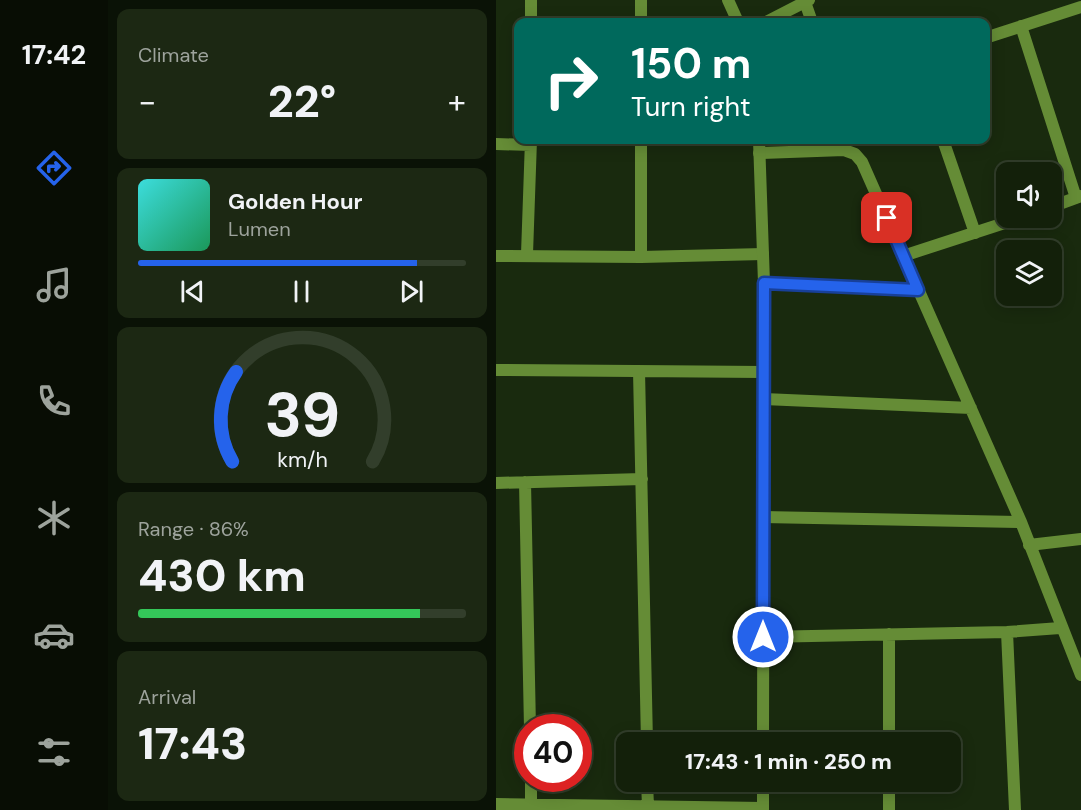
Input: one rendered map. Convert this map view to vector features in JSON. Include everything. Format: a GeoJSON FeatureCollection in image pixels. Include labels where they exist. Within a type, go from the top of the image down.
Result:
{"type":"FeatureCollection","features":[{"type":"Feature","properties":{"kind":"street"},"geometry":{"type":"LineString","coordinates":[[531,0],[531,18]]}},
{"type":"Feature","properties":{"kind":"street"},"geometry":{"type":"LineString","coordinates":[[641,0],[641,18]]}},
{"type":"Feature","properties":{"kind":"street"},"geometry":{"type":"LineString","coordinates":[[728,0],[736,18]]}},
{"type":"Feature","properties":{"kind":"street"},"geometry":{"type":"LineString","coordinates":[[774,18],[807,1],[811,18]]}},
{"type":"Feature","properties":{"kind":"street"},"geometry":{"type":"LineString","coordinates":[[990,36],[1081,7]]}},
{"type":"Feature","properties":{"kind":"street"},"geometry":{"type":"LineString","coordinates":[[1021,26],[1078,197],[1062,203]]}},
{"type":"Feature","properties":{"kind":"street"},"geometry":{"type":"LineString","coordinates":[[496,144],[514,143]]}},
{"type":"Feature","properties":{"kind":"street"},"geometry":{"type":"LineString","coordinates":[[527,254],[531,144]]}},
{"type":"Feature","properties":{"kind":"street"},"geometry":{"type":"LineString","coordinates":[[641,144],[641,257]]}},
{"type":"Feature","properties":{"kind":"street"},"geometry":{"type":"LineString","coordinates":[[759,144],[764,283],[763,732]]}},
{"type":"Feature","properties":{"kind":"street"},"geometry":{"type":"LineString","coordinates":[[851,144],[852,153]]}},
{"type":"Feature","properties":{"kind":"street"},"geometry":{"type":"LineString","coordinates":[[944,144],[975,233]]}},
{"type":"Feature","properties":{"kind":"street"},"geometry":{"type":"LineString","coordinates":[[759,153],[844,150],[852,153],[862,162],[1021,522],[1060,628],[1081,675]]}},
{"type":"Feature","properties":{"kind":"street"},"geometry":{"type":"LineString","coordinates":[[903,256],[996,226]]}},
{"type":"Feature","properties":{"kind":"street"},"geometry":{"type":"LineString","coordinates":[[496,256],[527,254],[641,257],[763,254]]}},
{"type":"Feature","properties":{"kind":"street"},"geometry":{"type":"LineString","coordinates":[[764,283],[918,290]]}},
{"type":"Feature","properties":{"kind":"street"},"geometry":{"type":"LineString","coordinates":[[496,370],[763,372]]}},
{"type":"Feature","properties":{"kind":"street"},"geometry":{"type":"LineString","coordinates":[[639,371],[647,732]]}},
{"type":"Feature","properties":{"kind":"street"},"geometry":{"type":"LineString","coordinates":[[764,399],[971,408]]}},
{"type":"Feature","properties":{"kind":"street"},"geometry":{"type":"LineString","coordinates":[[496,483],[642,479]]}},
{"type":"Feature","properties":{"kind":"street"},"geometry":{"type":"LineString","coordinates":[[524,482],[530,714]]}},
{"type":"Feature","properties":{"kind":"street"},"geometry":{"type":"LineString","coordinates":[[763,518],[1021,522]]}},
{"type":"Feature","properties":{"kind":"street"},"geometry":{"type":"LineString","coordinates":[[1029,545],[1081,539]]}},
{"type":"Feature","properties":{"kind":"street"},"geometry":{"type":"LineString","coordinates":[[763,637],[1007,632],[1060,628]]}},
{"type":"Feature","properties":{"kind":"street"},"geometry":{"type":"LineString","coordinates":[[1007,632],[1015,810]]}},
{"type":"Feature","properties":{"kind":"street"},"geometry":{"type":"LineString","coordinates":[[889,634],[889,732]]}},
{"type":"Feature","properties":{"kind":"street"},"geometry":{"type":"LineString","coordinates":[[531,792],[531,804]]}},
{"type":"Feature","properties":{"kind":"street"},"geometry":{"type":"LineString","coordinates":[[648,792],[648,806]]}},
{"type":"Feature","properties":{"kind":"street"},"geometry":{"type":"LineString","coordinates":[[496,804],[763,809],[763,792]]}},
{"type":"Feature","properties":{"kind":"street"},"geometry":{"type":"LineString","coordinates":[[889,792],[889,810]]}},
{"type":"Feature","properties":{"kind":"route"},"geometry":{"type":"LineString","coordinates":[[763,637],[764,283],[918,290],[887,218]]}}]}
